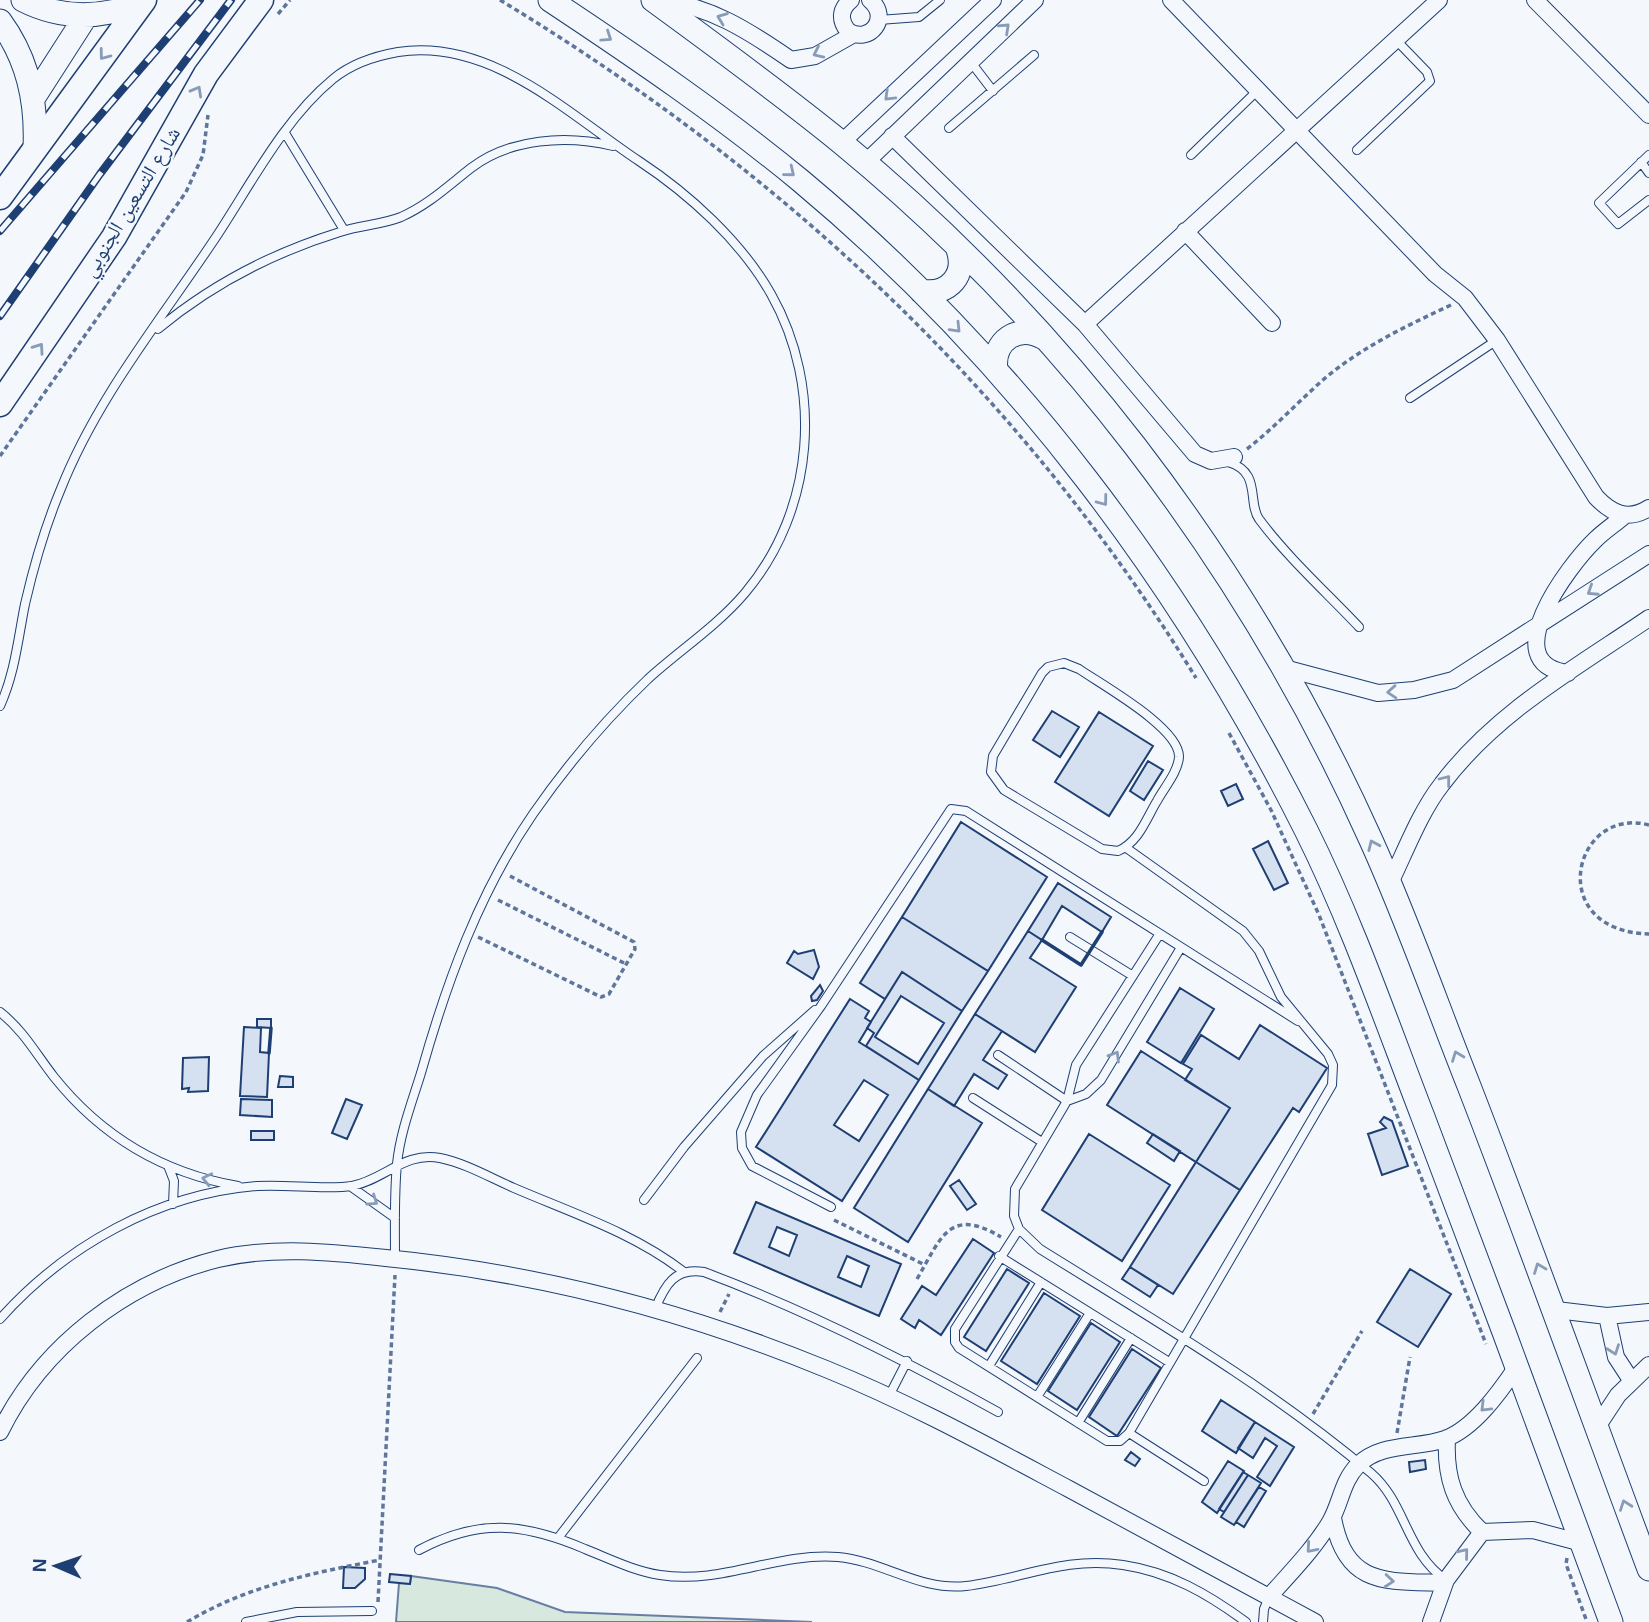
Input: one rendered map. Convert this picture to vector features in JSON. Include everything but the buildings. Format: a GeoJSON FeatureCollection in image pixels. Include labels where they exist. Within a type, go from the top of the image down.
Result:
{"type":"FeatureCollection","features":[{"type":"Feature","properties":{"kind":"main road"},"geometry":{"type":"LineString","coordinates":[[23,0],[48,10],[86,16],[114,12],[143,1]]}},
{"type":"Feature","properties":{"kind":"main road"},"geometry":{"type":"LineString","coordinates":[[550,0],[676,84],[740,132],[843,218],[921,292],[996,370],[1082,472],[1160,580],[1231,692],[1308,833],[1378,1000],[1611,1622]]}},
{"type":"Feature","properties":{"kind":"main road"},"geometry":{"type":"LineString","coordinates":[[653,0],[841,143],[957,247],[1044,338],[1098,400],[1173,497],[1227,575],[1284,668],[1329,752],[1390,883],[1556,1310],[1649,1569]]}},
{"type":"Feature","properties":{"kind":"main road"},"geometry":{"type":"LineString","coordinates":[[0,197],[143,1]]}},
{"type":"Feature","properties":{"kind":"main road","name":"شارع التسعين الجنوبي"},"geometry":{"type":"LineString","coordinates":[[0,404],[114,237],[206,74],[267,11]]}},
{"type":"Feature","properties":{"kind":"main road"},"geometry":{"type":"LineString","coordinates":[[34,97],[86,16]]}},
{"type":"Feature","properties":{"kind":"main road"},"geometry":{"type":"LineString","coordinates":[[0,21],[23,61],[34,97],[35,148]]}},
{"type":"Feature","properties":{"kind":"main road"},"geometry":{"type":"LineString","coordinates":[[921,292],[939,292],[954,282],[961,265],[957,247]]}},
{"type":"Feature","properties":{"kind":"main road"},"geometry":{"type":"LineString","coordinates":[[996,370],[996,352],[1008,337],[1027,332],[1044,338]]}},
{"type":"Feature","properties":{"kind":"street"},"geometry":{"type":"LineString","coordinates":[[653,0],[690,6],[730,20],[791,60],[815,56],[854,34],[867,35],[876,6]]}},
{"type":"Feature","properties":{"kind":"street"},"geometry":{"type":"LineString","coordinates":[[841,143],[993,0]]}},
{"type":"Feature","properties":{"kind":"street"},"geometry":{"type":"LineString","coordinates":[[865,163],[1035,0]]}},
{"type":"Feature","properties":{"kind":"street"},"geometry":{"type":"LineString","coordinates":[[1171,0],[1435,274],[1465,298],[1497,340],[1596,497],[1611,512],[1624,516],[1641,513],[1649,508]]}},
{"type":"Feature","properties":{"kind":"street"},"geometry":{"type":"LineString","coordinates":[[1086,324],[1439,0]]}},
{"type":"Feature","properties":{"kind":"street"},"geometry":{"type":"LineString","coordinates":[[1535,0],[1649,115]]}},
{"type":"Feature","properties":{"kind":"street"},"geometry":{"type":"LineString","coordinates":[[844,2],[844,26],[854,34]]}},
{"type":"Feature","properties":{"kind":"street"},"geometry":{"type":"LineString","coordinates":[[914,72],[936,94]]}},
{"type":"Feature","properties":{"kind":"street"},"geometry":{"type":"LineString","coordinates":[[892,136],[1086,324],[1195,454],[1211,461],[1229,459]]}},
{"type":"Feature","properties":{"kind":"street"},"geometry":{"type":"LineString","coordinates":[[1185,232],[1272,323]]}},
{"type":"Feature","properties":{"kind":"street"},"geometry":{"type":"LineString","coordinates":[[1568,673],[1551,669],[1539,657],[1535,641],[1539,624],[1572,567],[1595,539],[1624,516]]}},
{"type":"Feature","properties":{"kind":"street"},"geometry":{"type":"LineString","coordinates":[[1284,668],[1378,693],[1414,690],[1452,680],[1649,554]]}},
{"type":"Feature","properties":{"kind":"street"},"geometry":{"type":"LineString","coordinates":[[1390,883],[1440,786],[1465,756],[1516,709],[1649,618]]}},
{"type":"Feature","properties":{"kind":"street"},"geometry":{"type":"LineString","coordinates":[[0,1432],[24,1392],[69,1339],[96,1317],[156,1281],[221,1258],[254,1254],[289,1252],[396,1259],[524,1278],[655,1309],[771,1347],[889,1396],[1315,1622]]}},
{"type":"Feature","properties":{"kind":"street"},"geometry":{"type":"LineString","coordinates":[[1556,1310],[1608,1316],[1649,1312]]}},
{"type":"Feature","properties":{"kind":"street"},"geometry":{"type":"LineString","coordinates":[[1608,1316],[1616,1357],[1631,1380]]}},
{"type":"Feature","properties":{"kind":"street"},"geometry":{"type":"LineString","coordinates":[[1597,1427],[1631,1380],[1649,1365]]}},
{"type":"Feature","properties":{"kind":"street"},"geometry":{"type":"LineString","coordinates":[[1269,1597],[1315,1544],[1333,1518],[1346,1480],[1359,1464],[1372,1455],[1447,1438],[1478,1414],[1516,1368]]}},
{"type":"Feature","properties":{"kind":"street"},"geometry":{"type":"LineString","coordinates":[[1447,1438],[1450,1483],[1462,1510],[1482,1532],[1533,1530],[1582,1543]]}},
{"type":"Feature","properties":{"kind":"street"},"geometry":{"type":"LineString","coordinates":[[1333,1518],[1341,1548],[1361,1572],[1385,1582],[1445,1581]]}},
{"type":"Feature","properties":{"kind":"street"},"geometry":{"type":"LineString","coordinates":[[1431,1622],[1445,1581],[1482,1532]]}},
{"type":"Feature","properties":{"kind":"lane"},"geometry":{"type":"LineString","coordinates":[[876,6],[919,17],[940,0]]}},
{"type":"Feature","properties":{"kind":"lane"},"geometry":{"type":"LineString","coordinates":[[1357,150],[1430,81],[1427,72],[1396,40]]}},
{"type":"Feature","properties":{"kind":"lane"},"geometry":{"type":"LineString","coordinates":[[0,706],[13,674],[34,566],[62,484],[102,406],[285,133],[334,77],[357,64],[394,53],[443,50],[471,56],[500,69],[688,198],[749,262],[786,323],[799,368],[806,427],[796,498],[767,563],[746,592],[606,722],[538,808],[486,894],[469,932],[431,1038],[397,1164],[396,1259]]}},
{"type":"Feature","properties":{"kind":"lane"},"geometry":{"type":"LineString","coordinates":[[949,128],[1034,55]]}},
{"type":"Feature","properties":{"kind":"lane"},"geometry":{"type":"LineString","coordinates":[[970,61],[993,91]]}},
{"type":"Feature","properties":{"kind":"lane"},"geometry":{"type":"LineString","coordinates":[[1191,155],[1257,91]]}},
{"type":"Feature","properties":{"kind":"lane"},"geometry":{"type":"LineString","coordinates":[[285,133],[344,230]]}},
{"type":"Feature","properties":{"kind":"lane"},"geometry":{"type":"LineString","coordinates":[[151,335],[179,312],[241,272],[274,256],[344,230],[401,217],[435,198],[473,166],[519,146],[568,139],[617,147]]}},
{"type":"Feature","properties":{"kind":"lane"},"geometry":{"type":"LineString","coordinates":[[1649,155],[1601,199],[1600,206],[1618,224],[1649,200]]}},
{"type":"Feature","properties":{"kind":"lane"},"geometry":{"type":"LineString","coordinates":[[1641,162],[1649,173]]}},
{"type":"Feature","properties":{"kind":"lane"},"geometry":{"type":"LineString","coordinates":[[1410,398],[1497,340]]}},
{"type":"Feature","properties":{"kind":"lane"},"geometry":{"type":"LineString","coordinates":[[1229,459],[1247,475],[1252,486],[1258,518],[1359,627]]}},
{"type":"Feature","properties":{"kind":"lane"},"geometry":{"type":"LineString","coordinates":[[1019,1229],[999,1256],[954,1336],[959,1348],[1107,1441],[1120,1441],[1129,1433],[1332,1085],[1333,1065],[1328,1054],[1281,997],[1259,951],[1243,931],[1125,848],[1102,849],[1004,790],[994,779],[991,764],[997,750],[1042,673],[1056,664],[1064,663],[1079,669],[1163,727],[1177,745],[1179,757],[1175,769],[1137,836],[1125,848]]}},
{"type":"Feature","properties":{"kind":"lane"},"geometry":{"type":"LineString","coordinates":[[831,1207],[759,1171],[746,1157],[740,1140],[745,1119],[757,1095],[821,1006],[944,816],[956,808],[966,811],[1180,949],[1304,1025]]}},
{"type":"Feature","properties":{"kind":"lane"},"geometry":{"type":"LineString","coordinates":[[1158,935],[1076,1065],[1067,1101],[1015,1189],[1014,1216],[1019,1229],[1040,1249],[1183,1338],[1308,1422],[1374,1475],[1394,1501],[1419,1554],[1445,1581]]}},
{"type":"Feature","properties":{"kind":"lane"},"geometry":{"type":"LineString","coordinates":[[1070,937],[1133,976]]}},
{"type":"Feature","properties":{"kind":"lane"},"geometry":{"type":"LineString","coordinates":[[1067,1101],[1086,1094],[1101,1080],[1180,949]]}},
{"type":"Feature","properties":{"kind":"lane"},"geometry":{"type":"LineString","coordinates":[[644,1200],[684,1147],[762,1056],[800,1021],[821,1006]]}},
{"type":"Feature","properties":{"kind":"lane"},"geometry":{"type":"LineString","coordinates":[[0,1012],[32,1044],[52,1075],[77,1104],[135,1151],[169,1168],[207,1180],[246,1187],[350,1186],[375,1178],[397,1164],[418,1158],[451,1161],[632,1239],[684,1272],[712,1276],[907,1361],[998,1412]]}},
{"type":"Feature","properties":{"kind":"lane"},"geometry":{"type":"LineString","coordinates":[[998,1055],[1067,1101]]}},
{"type":"Feature","properties":{"kind":"lane"},"geometry":{"type":"LineString","coordinates":[[973,1098],[1042,1142]]}},
{"type":"Feature","properties":{"kind":"lane"},"geometry":{"type":"LineString","coordinates":[[169,1168],[174,1181],[173,1204]]}},
{"type":"Feature","properties":{"kind":"lane"},"geometry":{"type":"LineString","coordinates":[[350,1186],[395,1218]]}},
{"type":"Feature","properties":{"kind":"lane"},"geometry":{"type":"LineString","coordinates":[[0,1319],[47,1274],[111,1231],[173,1204],[246,1187]]}},
{"type":"Feature","properties":{"kind":"lane"},"geometry":{"type":"LineString","coordinates":[[999,1256],[1169,1362]]}},
{"type":"Feature","properties":{"kind":"lane"},"geometry":{"type":"LineString","coordinates":[[655,1309],[668,1281],[684,1272]]}},
{"type":"Feature","properties":{"kind":"lane"},"geometry":{"type":"LineString","coordinates":[[989,1366],[1041,1282]]}},
{"type":"Feature","properties":{"kind":"lane"},"geometry":{"type":"LineString","coordinates":[[1037,1397],[1090,1313]]}},
{"type":"Feature","properties":{"kind":"lane"},"geometry":{"type":"LineString","coordinates":[[1078,1423],[1131,1338]]}},
{"type":"Feature","properties":{"kind":"lane"},"geometry":{"type":"LineString","coordinates":[[558,1538],[697,1358]]}},
{"type":"Feature","properties":{"kind":"lane"},"geometry":{"type":"LineString","coordinates":[[889,1396],[907,1361]]}},
{"type":"Feature","properties":{"kind":"lane"},"geometry":{"type":"LineString","coordinates":[[1129,1433],[1204,1481]]}},
{"type":"Feature","properties":{"kind":"lane"},"geometry":{"type":"LineString","coordinates":[[419,1550],[451,1535],[486,1527],[511,1527],[558,1538],[625,1566],[660,1575],[722,1575],[801,1556],[840,1557],[935,1587],[967,1586],[1069,1563],[1123,1564],[1180,1580],[1206,1594],[1246,1622]]}},
{"type":"Feature","properties":{"kind":"lane"},"geometry":{"type":"LineString","coordinates":[[1263,1622],[1269,1597]]}},
{"type":"Feature","properties":{"kind":"lane"},"geometry":{"type":"LineString","coordinates":[[246,1622],[298,1612],[375,1611]]}},
{"type":"Feature","properties":{"kind":"path"},"geometry":{"type":"LineString","coordinates":[[267,11],[290,0]]}},
{"type":"Feature","properties":{"kind":"path"},"geometry":{"type":"LineString","coordinates":[[500,0],[591,57],[704,136],[810,222],[897,303],[978,388],[1073,502],[1152,609],[1203,688]]}},
{"type":"Feature","properties":{"kind":"path"},"geometry":{"type":"LineString","coordinates":[[0,456],[186,192],[202,155],[212,105]]}},
{"type":"Feature","properties":{"kind":"path"},"geometry":{"type":"LineString","coordinates":[[1229,459],[1249,448],[1325,378],[1357,355],[1391,334],[1465,298]]}},
{"type":"Feature","properties":{"kind":"path"},"geometry":{"type":"LineString","coordinates":[[1227,729],[1271,810],[1319,915],[1483,1339],[1491,1346],[1506,1341]]}},
{"type":"Feature","properties":{"kind":"path"},"geometry":{"type":"LineString","coordinates":[[1649,825],[1637,822],[1613,826],[1593,841],[1581,862],[1580,886],[1589,909],[1607,926],[1630,933],[1649,934]]}},
{"type":"Feature","properties":{"kind":"path"},"geometry":{"type":"LineString","coordinates":[[469,932],[599,997],[608,994],[635,949],[634,942],[499,870]]}},
{"type":"Feature","properties":{"kind":"path"},"geometry":{"type":"LineString","coordinates":[[486,894],[626,964]]}},
{"type":"Feature","properties":{"kind":"path"},"geometry":{"type":"LineString","coordinates":[[831,1207],[838,1210],[834,1221],[925,1265]]}},
{"type":"Feature","properties":{"kind":"path"},"geometry":{"type":"LineString","coordinates":[[917,1279],[943,1233],[962,1224],[983,1226],[1009,1242]]}},
{"type":"Feature","properties":{"kind":"path"},"geometry":{"type":"LineString","coordinates":[[375,1611],[396,1259]]}},
{"type":"Feature","properties":{"kind":"path"},"geometry":{"type":"LineString","coordinates":[[1308,1422],[1362,1331]]}},
{"type":"Feature","properties":{"kind":"path"},"geometry":{"type":"LineString","coordinates":[[1395,1449],[1410,1357]]}},
{"type":"Feature","properties":{"kind":"path"},"geometry":{"type":"LineString","coordinates":[[187,1622],[222,1603],[277,1582],[380,1560]]}},
{"type":"Feature","properties":{"kind":"shaded area"},"geometry":{"type":"Polygon","coordinates":[[[411,1576],[497,1588],[565,1612],[812,1622],[396,1622],[399,1583],[410,1584],[411,1576]]]}},
{"type":"Feature","properties":{"kind":"railway"},"geometry":{"type":"LineString","coordinates":[[0,231],[200,0]]}},
{"type":"Feature","properties":{"kind":"railway"},"geometry":{"type":"LineString","coordinates":[[0,316],[100,174],[231,0]]}},
{"type":"Feature","properties":{"kind":"wall"},"geometry":{"type":"LineString","coordinates":[[1042,940],[1081,965],[1102,932]]}},
{"type":"Feature","properties":{"kind":"wall"},"geometry":{"type":"LineString","coordinates":[[269,1053],[271,1028]]}}]}
